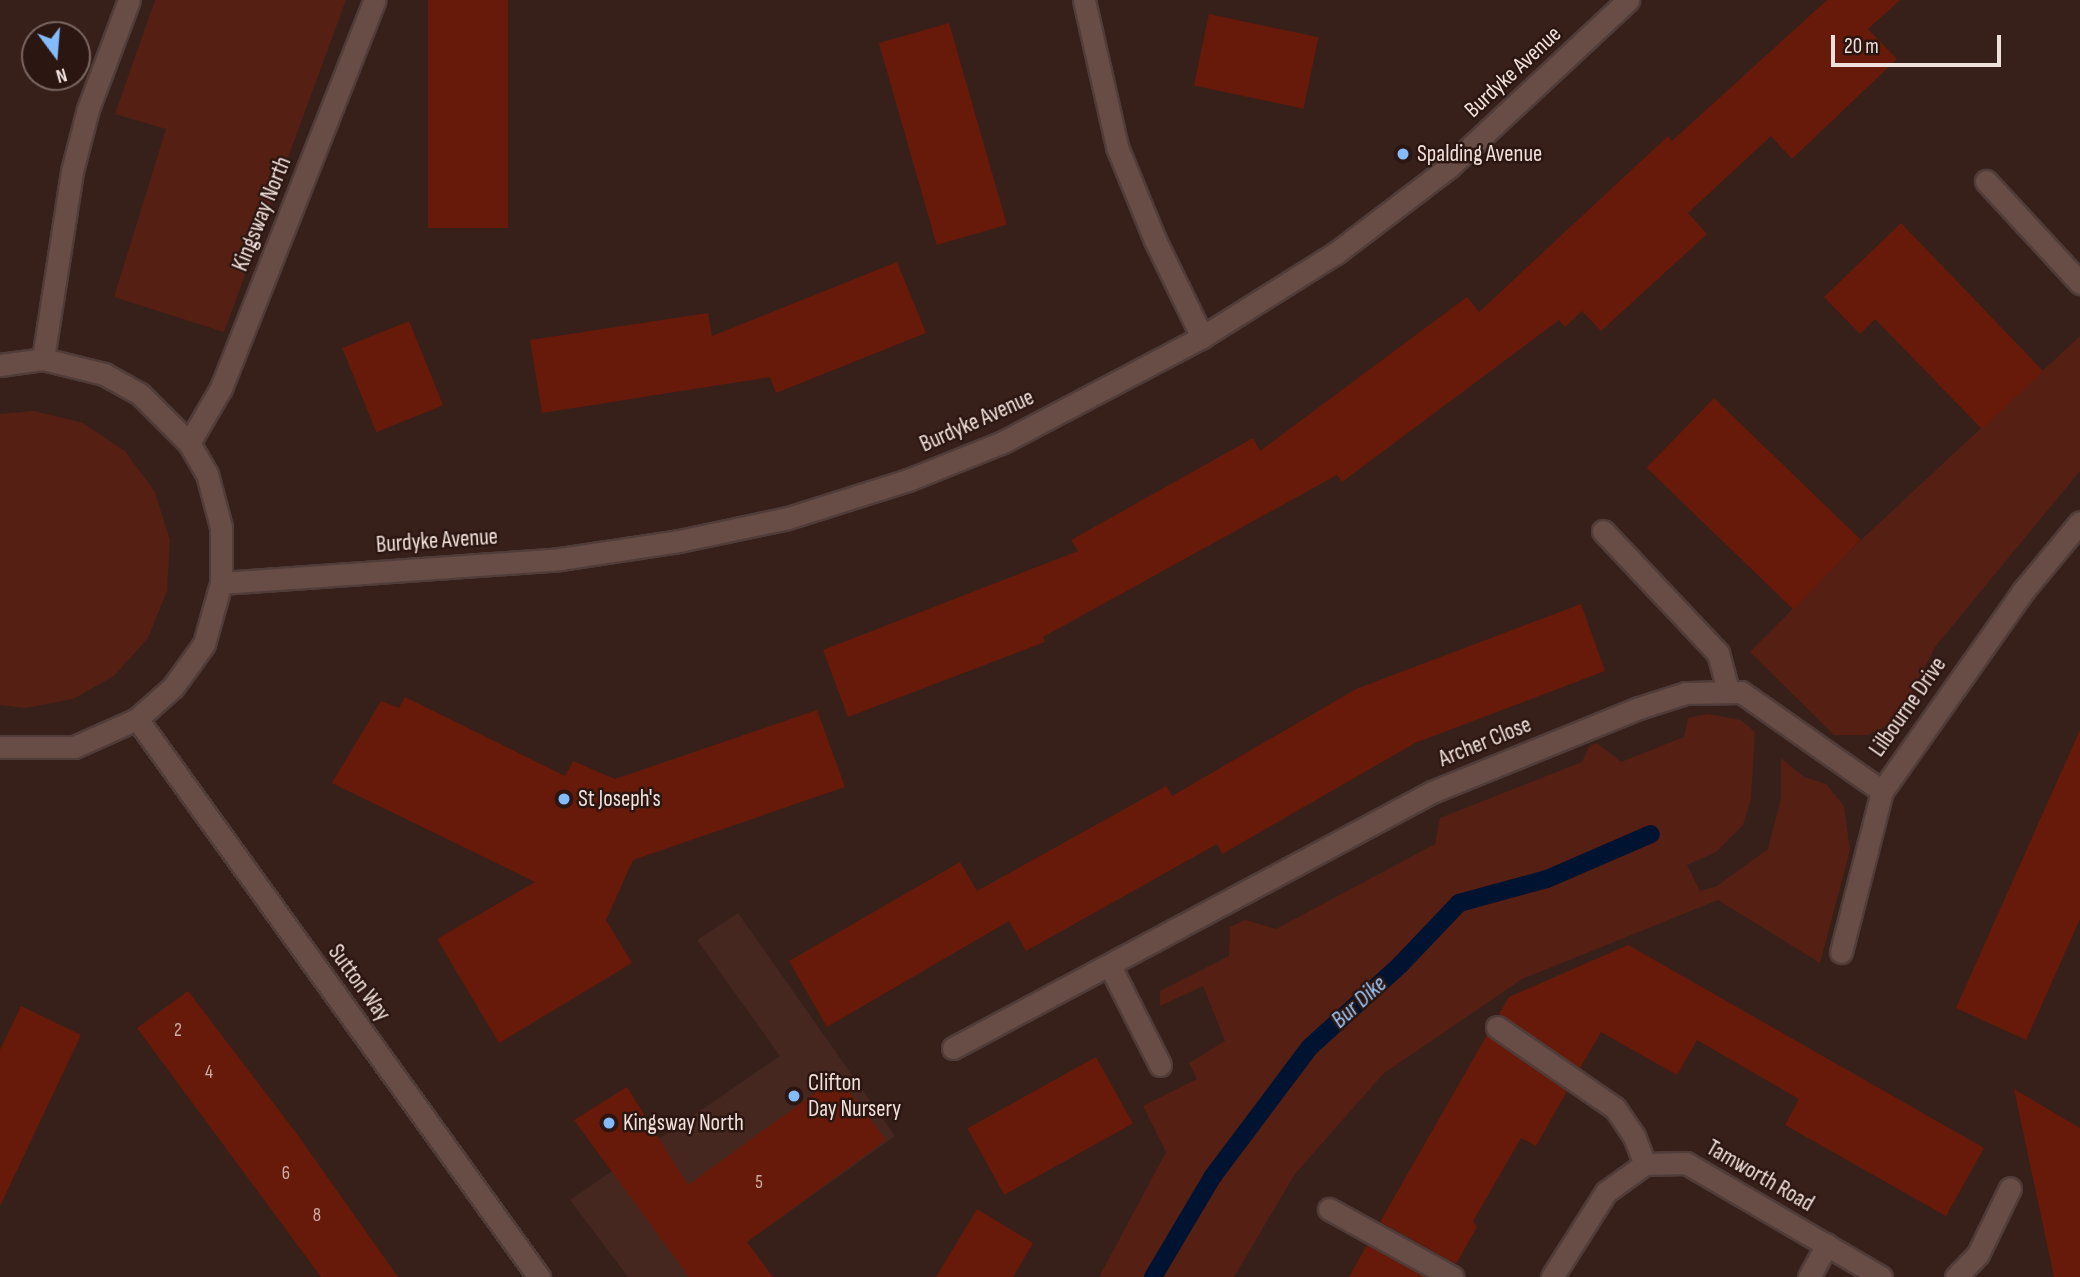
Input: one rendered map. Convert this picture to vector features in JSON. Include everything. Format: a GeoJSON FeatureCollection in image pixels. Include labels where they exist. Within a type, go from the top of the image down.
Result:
{"type":"FeatureCollection","features":[{"type":"Feature","properties":{"kind":"street"},"geometry":{"type":"LineString","coordinates":[[43,359],[72,171],[88,109],[129,0]]}},
{"type":"Feature","properties":{"kind":"street","name":"Kingsway North"},"geometry":{"type":"LineString","coordinates":[[189,443],[221,388],[375,0]]}},
{"type":"Feature","properties":{"kind":"street"},"geometry":{"type":"LineString","coordinates":[[1084,0],[1117,147],[1154,240],[1202,337]]}},
{"type":"Feature","properties":{"kind":"street","name":"Burdyke Avenue"},"geometry":{"type":"LineString","coordinates":[[221,583],[560,559],[679,541],[788,518],[908,480],[1003,442],[1202,337],[1336,253],[1449,167],[1628,0]]}},
{"type":"Feature","properties":{"kind":"street"},"geometry":{"type":"LineString","coordinates":[[1986,181],[2080,283]]}},
{"type":"Feature","properties":{"kind":"street"},"geometry":{"type":"LineString","coordinates":[[0,365],[43,359],[104,374],[141,394],[189,443],[207,474],[221,527],[221,583],[204,644],[173,687],[137,719],[74,747],[0,747]]}},
{"type":"Feature","properties":{"kind":"street","name":"Lilbourne Drive"},"geometry":{"type":"LineString","coordinates":[[1841,952],[1882,791],[2023,591],[2080,522]]}},
{"type":"Feature","properties":{"kind":"street"},"geometry":{"type":"LineString","coordinates":[[1603,531],[1718,653],[1728,690]]}},
{"type":"Feature","properties":{"kind":"street","name":"Archer Close"},"geometry":{"type":"LineString","coordinates":[[953,1048],[1432,792],[1639,708],[1686,693],[1728,690],[1741,692],[1765,705],[1882,791]]}},
{"type":"Feature","properties":{"kind":"street","name":"Sutton Way"},"geometry":{"type":"LineString","coordinates":[[137,719],[539,1277]]}},
{"type":"Feature","properties":{"kind":"street"},"geometry":{"type":"LineString","coordinates":[[1110,966],[1160,1065]]}},
{"type":"Feature","properties":{"kind":"street"},"geometry":{"type":"LineString","coordinates":[[1497,1027],[1615,1108],[1634,1136],[1645,1164],[1606,1192],[1552,1277]]}},
{"type":"Feature","properties":{"kind":"street","name":"Tamworth Road"},"geometry":{"type":"LineString","coordinates":[[1645,1164],[1686,1163],[1881,1277]]}},
{"type":"Feature","properties":{"kind":"street"},"geometry":{"type":"LineString","coordinates":[[1956,1277],[1978,1254],[2010,1188]]}},
{"type":"Feature","properties":{"kind":"street"},"geometry":{"type":"LineString","coordinates":[[1329,1209],[1452,1277]]}},
{"type":"Feature","properties":{"kind":"street"},"geometry":{"type":"LineString","coordinates":[[1809,1277],[1827,1245]]}},
{"type":"Feature","properties":{"kind":"shaded area"},"geometry":{"type":"Polygon","coordinates":[[[155,0],[346,0],[224,332],[114,297],[166,129],[115,114],[155,0]]]}},
{"type":"Feature","properties":{"kind":"shaded area"},"geometry":{"type":"Polygon","coordinates":[[[2080,336],[2080,471],[1935,647],[1898,720],[1868,735],[1834,735],[1750,652],[1861,540],[2080,336]]]}},
{"type":"Feature","properties":{"kind":"shaded area"},"geometry":{"type":"Polygon","coordinates":[[[34,411],[83,423],[125,451],[155,492],[170,540],[167,591],[148,638],[114,676],[73,699],[26,708],[0,705],[0,414],[34,411]]]}},
{"type":"Feature","properties":{"kind":"shaded area"},"geometry":{"type":"Polygon","coordinates":[[[1707,714],[1741,720],[1755,732],[1751,799],[1743,825],[1716,852],[1687,865],[1700,891],[1717,886],[1768,849],[1781,798],[1781,758],[1804,777],[1826,784],[1844,806],[1850,850],[1820,963],[1718,900],[1522,979],[1383,1074],[1295,1174],[1234,1277],[1099,1277],[1166,1152],[1143,1106],[1197,1079],[1189,1063],[1225,1041],[1203,986],[1160,1006],[1160,991],[1229,956],[1230,927],[1245,920],[1276,929],[1435,844],[1440,818],[1582,762],[1589,746],[1597,743],[1621,762],[1684,737],[1688,718],[1707,714]]]}},
{"type":"Feature","properties":{"kind":"shaded area","name":"Clifton Day Nursery"},"geometry":{"type":"Polygon","coordinates":[[[738,913],[895,1136],[698,1277],[628,1277],[570,1200],[780,1056],[697,940],[738,913]]]}},
{"type":"Feature","properties":{"kind":"building"},"geometry":{"type":"Polygon","coordinates":[[[428,0],[508,0],[508,228],[428,228],[428,0]]]}},
{"type":"Feature","properties":{"kind":"building"},"geometry":{"type":"Polygon","coordinates":[[[1827,0],[1900,0],[1868,29],[1897,59],[1792,159],[1771,136],[1688,213],[1707,234],[1601,331],[1582,311],[1565,327],[1559,320],[1342,482],[1337,475],[1043,637],[1045,642],[848,717],[823,650],[1078,551],[1071,540],[1253,438],[1260,451],[1467,297],[1479,312],[1668,136],[1672,141],[1827,0]]]}},
{"type":"Feature","properties":{"kind":"building"},"geometry":{"type":"Polygon","coordinates":[[[1209,14],[1319,37],[1303,109],[1194,85],[1209,14]]]}},
{"type":"Feature","properties":{"kind":"building"},"geometry":{"type":"Polygon","coordinates":[[[949,23],[1007,225],[937,245],[879,43],[949,23]]]}},
{"type":"Feature","properties":{"kind":"building"},"geometry":{"type":"Polygon","coordinates":[[[1901,223],[2043,371],[1982,429],[1875,319],[1860,334],[1824,297],[1901,223]]]}},
{"type":"Feature","properties":{"kind":"building"},"geometry":{"type":"Polygon","coordinates":[[[897,262],[926,333],[776,393],[770,377],[542,413],[530,340],[708,313],[712,336],[897,262]]]}},
{"type":"Feature","properties":{"kind":"building"},"geometry":{"type":"Polygon","coordinates":[[[409,321],[443,405],[376,432],[342,348],[409,321]]]}},
{"type":"Feature","properties":{"kind":"building"},"geometry":{"type":"Polygon","coordinates":[[[1714,398],[1861,540],[1793,609],[1647,468],[1714,398]]]}},
{"type":"Feature","properties":{"kind":"building"},"geometry":{"type":"Polygon","coordinates":[[[1581,604],[1605,671],[1415,743],[1222,854],[1217,844],[1026,951],[1009,921],[827,1027],[789,961],[960,862],[977,891],[1166,786],[1172,796],[1356,689],[1581,604]]]}},
{"type":"Feature","properties":{"kind":"building","name":"St Joseph's"},"geometry":{"type":"Polygon","coordinates":[[[405,697],[565,776],[573,761],[615,779],[817,710],[845,787],[633,860],[606,920],[632,963],[499,1043],[437,939],[535,882],[332,783],[381,701],[399,708],[405,697]]]}},
{"type":"Feature","properties":{"kind":"building"},"geometry":{"type":"Polygon","coordinates":[[[2080,730],[2080,919],[2026,1040],[1956,1008],[2080,730]]]}},
{"type":"Feature","properties":{"kind":"building"},"geometry":{"type":"Polygon","coordinates":[[[1628,945],[1984,1148],[1946,1216],[1785,1125],[1799,1099],[1697,1040],[1677,1075],[1601,1032],[1580,1068],[1499,1014],[1509,997],[1628,945]]]}},
{"type":"Feature","properties":{"kind":"building"},"geometry":{"type":"Polygon","coordinates":[[[188,991],[297,1134],[398,1277],[321,1277],[137,1028],[188,991]]]}},
{"type":"Feature","properties":{"kind":"building"},"geometry":{"type":"Polygon","coordinates":[[[21,1006],[81,1035],[0,1206],[0,1050],[21,1006]]]}},
{"type":"Feature","properties":{"kind":"building"},"geometry":{"type":"Polygon","coordinates":[[[1487,1035],[1567,1091],[1536,1146],[1521,1138],[1473,1221],[1477,1227],[1456,1264],[1380,1222],[1487,1035]]]}},
{"type":"Feature","properties":{"kind":"building"},"geometry":{"type":"Polygon","coordinates":[[[1096,1057],[1133,1123],[1004,1195],[967,1128],[1096,1057]]]}},
{"type":"Feature","properties":{"kind":"building","name":"Clifton Day Nursery"},"geometry":{"type":"Polygon","coordinates":[[[838,1076],[886,1140],[747,1242],[773,1277],[689,1277],[574,1120],[627,1087],[688,1185],[838,1076]]]}},
{"type":"Feature","properties":{"kind":"building"},"geometry":{"type":"Polygon","coordinates":[[[2014,1089],[2080,1128],[2080,1277],[2054,1277],[2014,1089]]]}},
{"type":"Feature","properties":{"kind":"building"},"geometry":{"type":"Polygon","coordinates":[[[977,1209],[1033,1243],[1013,1277],[936,1277],[977,1209]]]}},
{"type":"Feature","properties":{"kind":"building"},"geometry":{"type":"Polygon","coordinates":[[[1367,1245],[1425,1277],[1349,1277],[1367,1245]]]}},
{"type":"Feature","properties":{"kind":"waterway","name":"Bur Dike"},"geometry":{"type":"LineString","coordinates":[[1153,1277],[1213,1176],[1310,1047],[1400,965],[1459,903],[1547,879],[1651,834]]}},
{"type":"Feature","properties":{"kind":"place","name":"Spalding Avenue"},"geometry":{"type":"Point","coordinates":[1403,154]}},
{"type":"Feature","properties":{"kind":"place","name":"St Joseph's"},"geometry":{"type":"Point","coordinates":[564,799]}},
{"type":"Feature","properties":{"kind":"place","name":"Clifton Day Nursery"},"geometry":{"type":"Point","coordinates":[794,1096]}},
{"type":"Feature","properties":{"kind":"place","name":"Kingsway North"},"geometry":{"type":"Point","coordinates":[609,1123]}}]}
